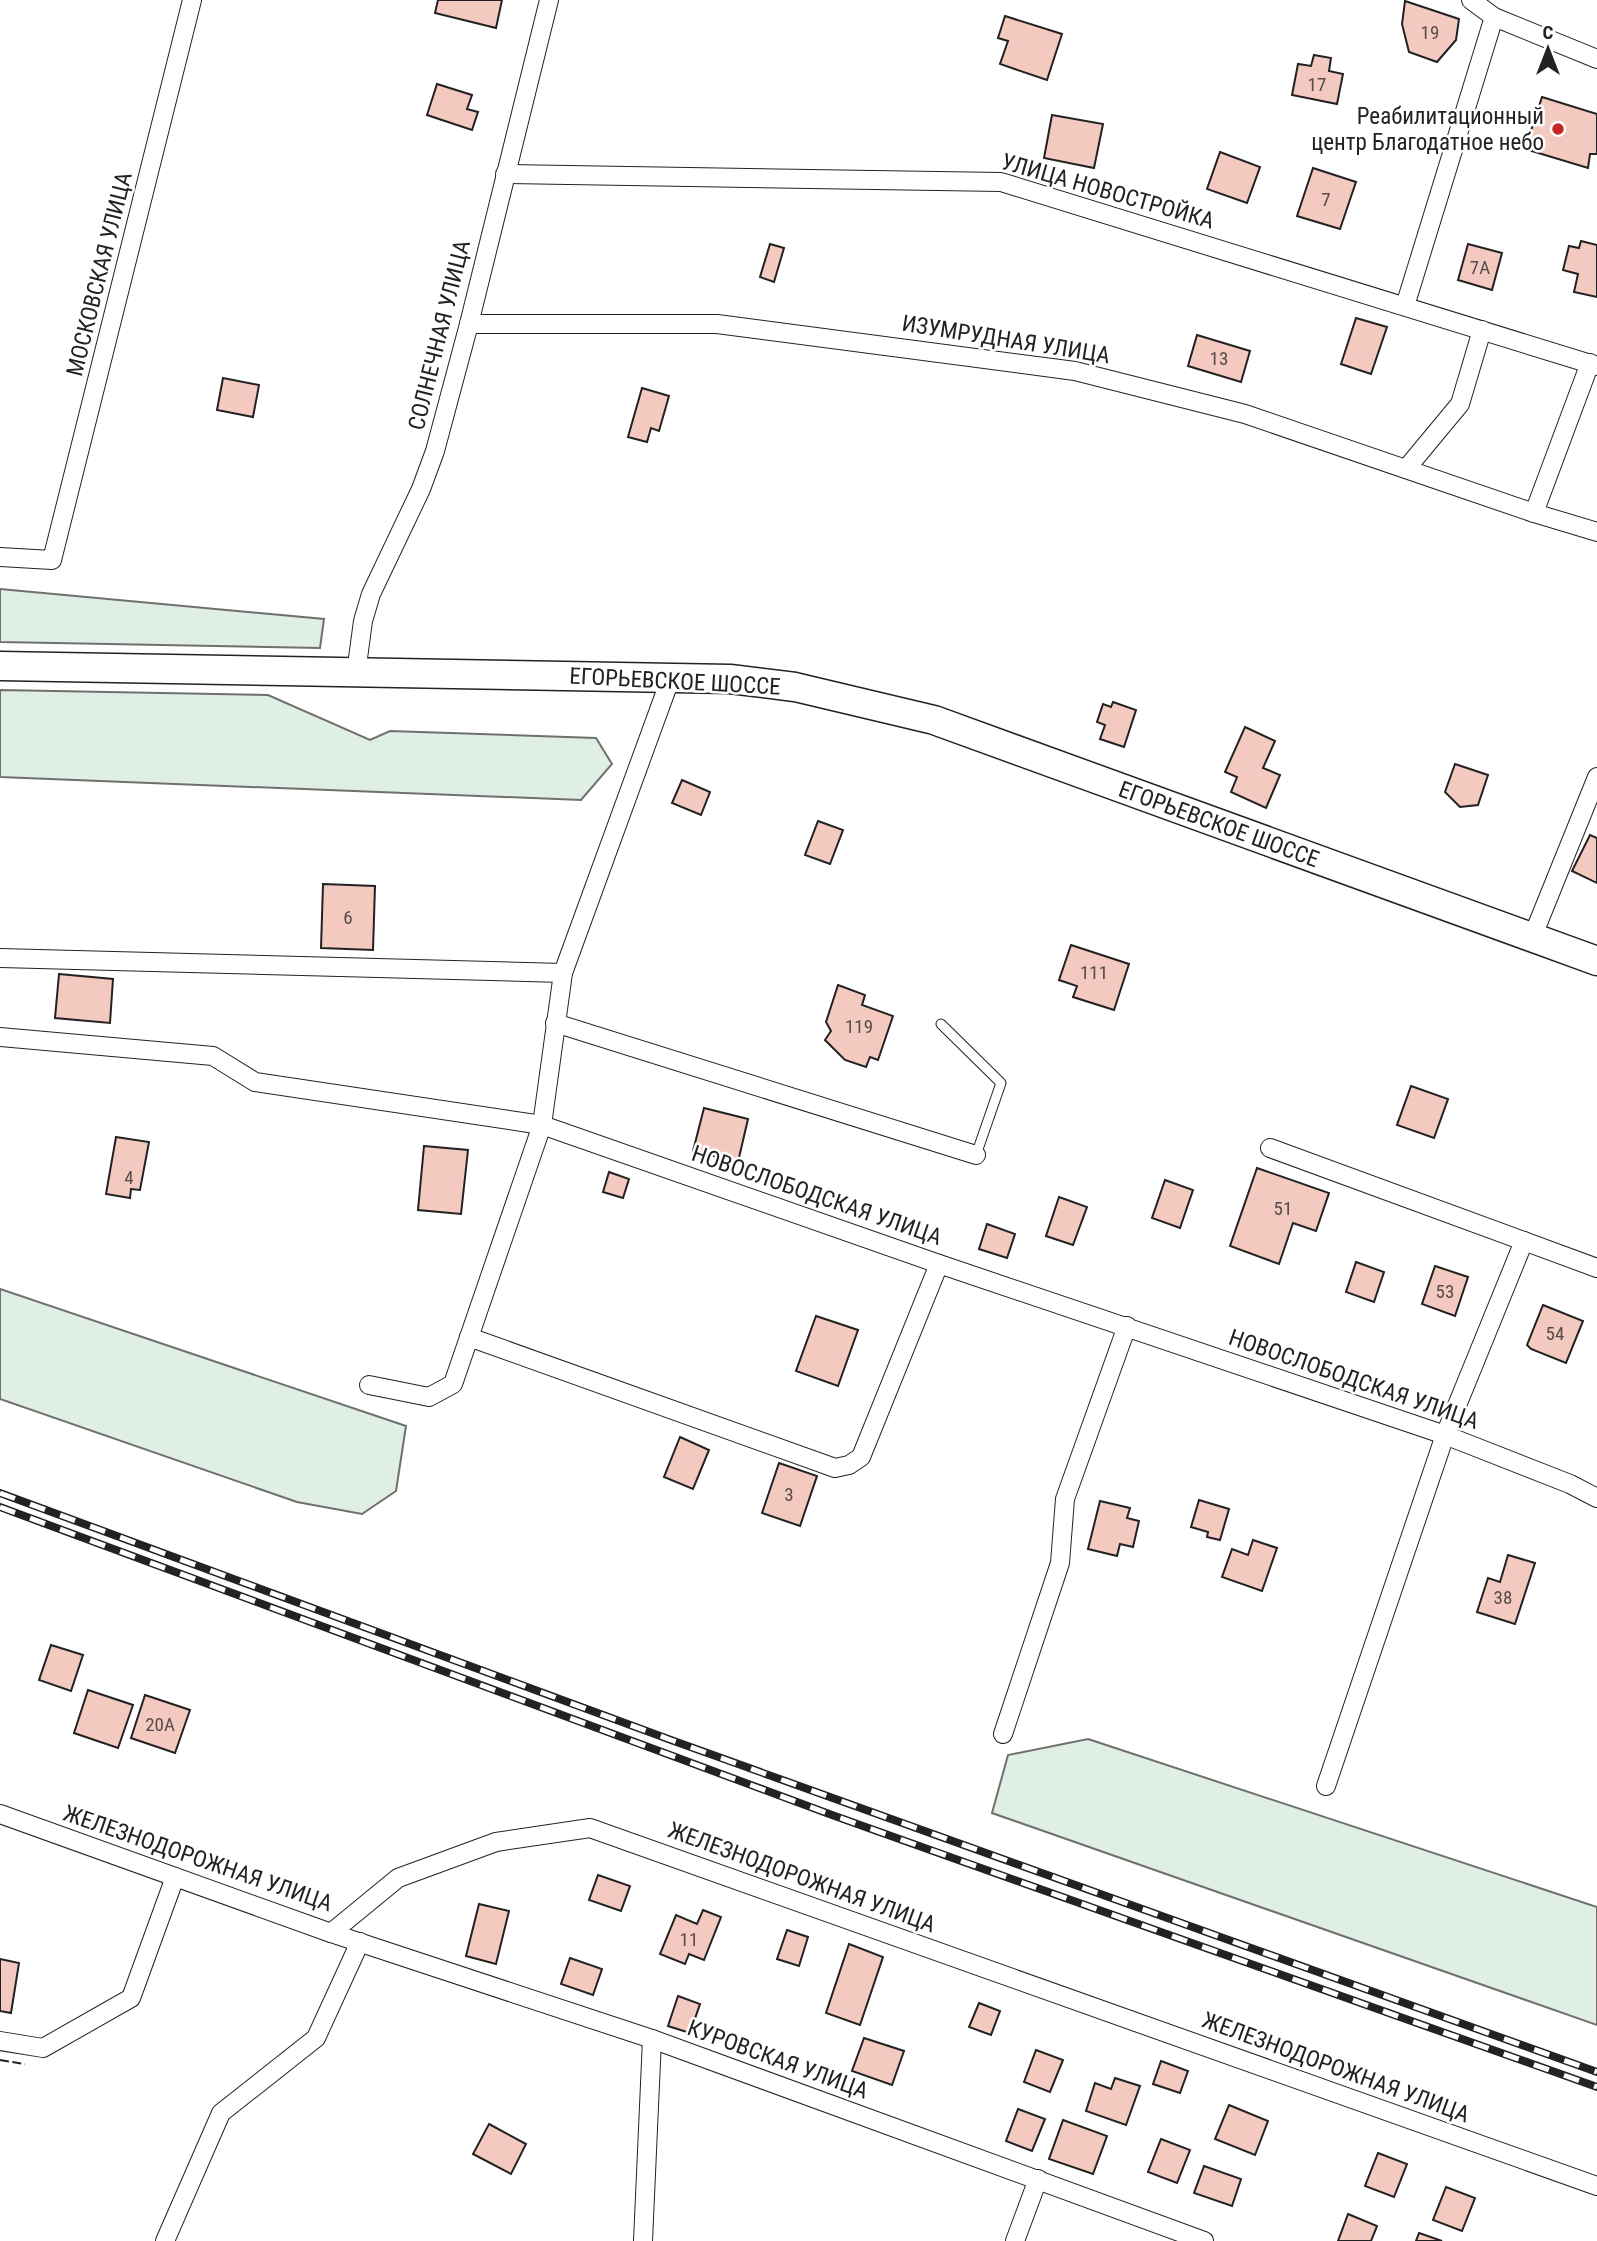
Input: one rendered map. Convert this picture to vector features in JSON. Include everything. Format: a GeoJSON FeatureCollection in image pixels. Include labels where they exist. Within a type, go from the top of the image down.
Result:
{"type":"FeatureCollection","features":[{"type":"Feature","properties":{"kind":"main road","name":"ЕГОРЬЕВСКОЕ ШОССЕ"},"geometry":{"type":"LineString","coordinates":[[0,666],[671,677],[730,679],[794,687],[934,720],[1597,961]]}},
{"type":"Feature","properties":{"kind":"street","name":"МОСКОВСКАЯ УЛИЦА"},"geometry":{"type":"LineString","coordinates":[[0,557],[52,560],[192,0]]}},
{"type":"Feature","properties":{"kind":"street","name":"СОЛНЕЧНАЯ УЛИЦА"},"geometry":{"type":"LineString","coordinates":[[356,673],[363,621],[371,594],[429,471],[469,324],[549,0]]}},
{"type":"Feature","properties":{"kind":"street"},"geometry":{"type":"LineString","coordinates":[[1471,0],[1494,17],[1597,59]]}},
{"type":"Feature","properties":{"kind":"street"},"geometry":{"type":"LineString","coordinates":[[1405,306],[1494,17]]}},
{"type":"Feature","properties":{"kind":"street","name":"УЛИЦА НОВОСТРОЙКА"},"geometry":{"type":"LineString","coordinates":[[505,174],[1001,181],[1594,365]]}},
{"type":"Feature","properties":{"kind":"street","name":"ИЗУМРУДНАЯ УЛИЦА"},"geometry":{"type":"LineString","coordinates":[[469,324],[717,324],[1075,371],[1245,414],[1597,532]]}},
{"type":"Feature","properties":{"kind":"street"},"geometry":{"type":"LineString","coordinates":[[1405,469],[1461,404],[1482,330]]}},
{"type":"Feature","properties":{"kind":"street"},"geometry":{"type":"LineString","coordinates":[[1534,513],[1594,365]]}},
{"type":"Feature","properties":{"kind":"street"},"geometry":{"type":"LineString","coordinates":[[369,1385],[429,1397],[453,1384],[542,1125],[563,973],[671,677]]}},
{"type":"Feature","properties":{"kind":"street"},"geometry":{"type":"LineString","coordinates":[[1532,938],[1597,777]]}},
{"type":"Feature","properties":{"kind":"street"},"geometry":{"type":"LineString","coordinates":[[0,958],[563,973]]}},
{"type":"Feature","properties":{"kind":"street"},"geometry":{"type":"LineString","coordinates":[[555,1024],[976,1155]]}},
{"type":"Feature","properties":{"kind":"street","name":"НОВОСЛОБОДСКАЯ УЛИЦА"},"geometry":{"type":"LineString","coordinates":[[0,1037],[212,1056],[255,1082],[542,1125],[939,1264],[1445,1435],[1570,1484],[1597,1498]]}},
{"type":"Feature","properties":{"kind":"street"},"geometry":{"type":"LineString","coordinates":[[1270,1148],[1597,1268]]}},
{"type":"Feature","properties":{"kind":"street"},"geometry":{"type":"LineString","coordinates":[[1326,1786],[1445,1435],[1524,1241]]}},
{"type":"Feature","properties":{"kind":"street"},"geometry":{"type":"LineString","coordinates":[[469,1337],[835,1468],[849,1465],[861,1457],[939,1264]]}},
{"type":"Feature","properties":{"kind":"street"},"geometry":{"type":"LineString","coordinates":[[1003,1734],[1060,1563],[1065,1499],[1127,1326]]}},
{"type":"Feature","properties":{"kind":"street","name":"ЖЕЛЕЗНОДОРОЖНАЯ УЛИЦА"},"geometry":{"type":"LineString","coordinates":[[0,1814],[331,1933],[398,1878],[496,1842],[590,1828],[1597,2186]]}},
{"type":"Feature","properties":{"kind":"street"},"geometry":{"type":"LineString","coordinates":[[0,2041],[43,2048],[131,1998],[174,1877]]}},
{"type":"Feature","properties":{"kind":"street","name":"КУРОВСКАЯ УЛИЦА"},"geometry":{"type":"LineString","coordinates":[[331,1933],[652,2039],[1204,2241]]}},
{"type":"Feature","properties":{"kind":"street"},"geometry":{"type":"LineString","coordinates":[[165,2241],[221,2113],[316,2038],[360,1942]]}},
{"type":"Feature","properties":{"kind":"street"},"geometry":{"type":"LineString","coordinates":[[643,2241],[652,2039]]}},
{"type":"Feature","properties":{"kind":"street"},"geometry":{"type":"LineString","coordinates":[[1015,2241],[1038,2179]]}},
{"type":"Feature","properties":{"kind":"lane"},"geometry":{"type":"LineString","coordinates":[[941,1024],[1001,1083],[976,1155]]}},
{"type":"Feature","properties":{"kind":"green space"},"geometry":{"type":"Polygon","coordinates":[[[0,589],[324,619],[320,648],[0,642],[0,589]]]}},
{"type":"Feature","properties":{"kind":"green space"},"geometry":{"type":"Polygon","coordinates":[[[0,690],[268,695],[370,740],[390,731],[596,738],[612,764],[581,800],[0,777],[0,690]]]}},
{"type":"Feature","properties":{"kind":"green space"},"geometry":{"type":"Polygon","coordinates":[[[0,1289],[406,1426],[396,1491],[362,1514],[297,1502],[0,1399],[0,1289]]]}},
{"type":"Feature","properties":{"kind":"green space"},"geometry":{"type":"Polygon","coordinates":[[[1088,1739],[1597,1907],[1597,2025],[992,1813],[1008,1755],[1088,1739]]]}},
{"type":"Feature","properties":{"kind":"building"},"geometry":{"type":"Polygon","coordinates":[[[438,0],[502,0],[496,28],[435,13],[438,0]]]}},
{"type":"Feature","properties":{"kind":"building"},"geometry":{"type":"Polygon","coordinates":[[[1405,1],[1459,19],[1456,40],[1437,62],[1409,52],[1402,24],[1405,1]]]}},
{"type":"Feature","properties":{"kind":"building"},"geometry":{"type":"Polygon","coordinates":[[[1005,16],[1062,34],[1047,80],[1000,64],[1008,41],[998,38],[1005,16]]]}},
{"type":"Feature","properties":{"kind":"building"},"geometry":{"type":"Polygon","coordinates":[[[1314,55],[1331,58],[1329,71],[1343,74],[1337,104],[1292,95],[1298,64],[1311,66],[1314,55]]]}},
{"type":"Feature","properties":{"kind":"building"},"geometry":{"type":"Polygon","coordinates":[[[437,84],[472,95],[467,109],[478,112],[472,130],[427,115],[437,84]]]}},
{"type":"Feature","properties":{"kind":"building"},"geometry":{"type":"Polygon","coordinates":[[[1542,97],[1597,114],[1597,154],[1590,154],[1588,168],[1525,149],[1542,97]]]}},
{"type":"Feature","properties":{"kind":"building"},"geometry":{"type":"Polygon","coordinates":[[[1052,115],[1103,124],[1094,168],[1044,158],[1052,115]]]}},
{"type":"Feature","properties":{"kind":"building"},"geometry":{"type":"Polygon","coordinates":[[[1220,152],[1260,167],[1247,203],[1207,189],[1220,152]]]}},
{"type":"Feature","properties":{"kind":"building"},"geometry":{"type":"Polygon","coordinates":[[[1313,168],[1356,182],[1340,229],[1297,216],[1313,168]]]}},
{"type":"Feature","properties":{"kind":"building"},"geometry":{"type":"Polygon","coordinates":[[[1581,241],[1597,245],[1597,297],[1574,292],[1578,274],[1563,270],[1569,246],[1579,248],[1581,241]]]}},
{"type":"Feature","properties":{"kind":"building"},"geometry":{"type":"Polygon","coordinates":[[[770,244],[784,248],[774,282],[760,277],[770,244]]]}},
{"type":"Feature","properties":{"kind":"building"},"geometry":{"type":"Polygon","coordinates":[[[1468,244],[1502,253],[1492,290],[1458,280],[1468,244]]]}},
{"type":"Feature","properties":{"kind":"building"},"geometry":{"type":"Polygon","coordinates":[[[1356,318],[1387,327],[1371,374],[1341,364],[1356,318]]]}},
{"type":"Feature","properties":{"kind":"building"},"geometry":{"type":"Polygon","coordinates":[[[1197,335],[1250,351],[1241,382],[1188,366],[1197,335]]]}},
{"type":"Feature","properties":{"kind":"building"},"geometry":{"type":"Polygon","coordinates":[[[223,378],[259,385],[253,417],[217,410],[223,378]]]}},
{"type":"Feature","properties":{"kind":"building"},"geometry":{"type":"Polygon","coordinates":[[[642,388],[669,396],[659,431],[651,428],[647,442],[628,437],[642,388]]]}},
{"type":"Feature","properties":{"kind":"building"},"geometry":{"type":"Polygon","coordinates":[[[1113,702],[1136,710],[1124,747],[1100,739],[1105,725],[1097,722],[1103,704],[1111,707],[1113,702]]]}},
{"type":"Feature","properties":{"kind":"building"},"geometry":{"type":"Polygon","coordinates":[[[1245,727],[1275,741],[1263,768],[1280,775],[1266,808],[1231,792],[1237,777],[1225,772],[1245,727]]]}},
{"type":"Feature","properties":{"kind":"building"},"geometry":{"type":"Polygon","coordinates":[[[1455,764],[1488,775],[1478,805],[1460,807],[1445,792],[1455,764]]]}},
{"type":"Feature","properties":{"kind":"building"},"geometry":{"type":"Polygon","coordinates":[[[682,780],[710,792],[701,815],[672,803],[682,780]]]}},
{"type":"Feature","properties":{"kind":"building"},"geometry":{"type":"Polygon","coordinates":[[[818,821],[843,830],[830,864],[805,855],[818,821]]]}},
{"type":"Feature","properties":{"kind":"building"},"geometry":{"type":"Polygon","coordinates":[[[1590,835],[1597,838],[1597,883],[1572,871],[1590,835]]]}},
{"type":"Feature","properties":{"kind":"building"},"geometry":{"type":"Polygon","coordinates":[[[323,884],[375,886],[373,950],[321,948],[323,884]]]}},
{"type":"Feature","properties":{"kind":"building"},"geometry":{"type":"Polygon","coordinates":[[[1071,945],[1129,964],[1114,1010],[1073,997],[1077,986],[1059,980],[1071,945]]]}},
{"type":"Feature","properties":{"kind":"building"},"geometry":{"type":"Polygon","coordinates":[[[59,974],[113,979],[110,1023],[55,1018],[59,974]]]}},
{"type":"Feature","properties":{"kind":"building"},"geometry":{"type":"Polygon","coordinates":[[[838,985],[865,995],[862,1005],[893,1016],[878,1060],[870,1057],[866,1067],[845,1060],[825,1040],[831,1031],[826,1022],[838,985]]]}},
{"type":"Feature","properties":{"kind":"building"},"geometry":{"type":"Polygon","coordinates":[[[1411,1086],[1448,1099],[1434,1138],[1397,1125],[1411,1086]]]}},
{"type":"Feature","properties":{"kind":"building"},"geometry":{"type":"Polygon","coordinates":[[[704,1108],[748,1119],[738,1162],[693,1151],[704,1108]]]}},
{"type":"Feature","properties":{"kind":"building"},"geometry":{"type":"Polygon","coordinates":[[[116,1137],[149,1142],[140,1190],[131,1189],[130,1198],[106,1194],[116,1137]]]}},
{"type":"Feature","properties":{"kind":"building"},"geometry":{"type":"Polygon","coordinates":[[[424,1146],[468,1150],[461,1214],[418,1210],[424,1146]]]}},
{"type":"Feature","properties":{"kind":"building"},"geometry":{"type":"Polygon","coordinates":[[[1257,1168],[1329,1193],[1316,1231],[1293,1223],[1279,1264],[1230,1246],[1257,1168]]]}},
{"type":"Feature","properties":{"kind":"building"},"geometry":{"type":"Polygon","coordinates":[[[609,1172],[629,1179],[623,1198],[603,1192],[609,1172]]]}},
{"type":"Feature","properties":{"kind":"building"},"geometry":{"type":"Polygon","coordinates":[[[1165,1180],[1193,1190],[1180,1228],[1152,1218],[1165,1180]]]}},
{"type":"Feature","properties":{"kind":"building"},"geometry":{"type":"Polygon","coordinates":[[[1059,1197],[1087,1207],[1073,1245],[1046,1236],[1059,1197]]]}},
{"type":"Feature","properties":{"kind":"building"},"geometry":{"type":"Polygon","coordinates":[[[987,1224],[1015,1234],[1007,1258],[979,1249],[987,1224]]]}},
{"type":"Feature","properties":{"kind":"building"},"geometry":{"type":"Polygon","coordinates":[[[1356,1262],[1384,1272],[1374,1302],[1346,1292],[1356,1262]]]}},
{"type":"Feature","properties":{"kind":"building"},"geometry":{"type":"Polygon","coordinates":[[[1435,1266],[1468,1277],[1455,1316],[1422,1304],[1435,1266]]]}},
{"type":"Feature","properties":{"kind":"building"},"geometry":{"type":"Polygon","coordinates":[[[1543,1305],[1583,1321],[1566,1363],[1527,1345],[1543,1305]]]}},
{"type":"Feature","properties":{"kind":"building"},"geometry":{"type":"Polygon","coordinates":[[[816,1316],[858,1330],[838,1386],[796,1371],[816,1316]]]}},
{"type":"Feature","properties":{"kind":"building"},"geometry":{"type":"Polygon","coordinates":[[[680,1437],[709,1450],[693,1489],[664,1477],[680,1437]]]}},
{"type":"Feature","properties":{"kind":"building"},"geometry":{"type":"Polygon","coordinates":[[[779,1463],[817,1476],[800,1526],[762,1513],[779,1463]]]}},
{"type":"Feature","properties":{"kind":"building"},"geometry":{"type":"Polygon","coordinates":[[[1199,1500],[1229,1509],[1220,1540],[1207,1537],[1208,1532],[1191,1527],[1199,1500]]]}},
{"type":"Feature","properties":{"kind":"building"},"geometry":{"type":"Polygon","coordinates":[[[1100,1501],[1130,1508],[1127,1518],[1139,1521],[1133,1547],[1120,1544],[1117,1556],[1088,1549],[1100,1501]]]}},
{"type":"Feature","properties":{"kind":"building"},"geometry":{"type":"Polygon","coordinates":[[[1253,1540],[1277,1548],[1262,1591],[1222,1577],[1232,1549],[1248,1555],[1253,1540]]]}},
{"type":"Feature","properties":{"kind":"building"},"geometry":{"type":"Polygon","coordinates":[[[1508,1555],[1535,1563],[1515,1624],[1477,1612],[1488,1578],[1500,1582],[1508,1555]]]}},
{"type":"Feature","properties":{"kind":"building"},"geometry":{"type":"Polygon","coordinates":[[[51,1645],[83,1655],[71,1691],[39,1680],[51,1645]]]}},
{"type":"Feature","properties":{"kind":"building"},"geometry":{"type":"Polygon","coordinates":[[[88,1690],[133,1705],[118,1748],[74,1733],[88,1690]]]}},
{"type":"Feature","properties":{"kind":"building"},"geometry":{"type":"Polygon","coordinates":[[[145,1695],[190,1710],[175,1753],[131,1738],[145,1695]]]}},
{"type":"Feature","properties":{"kind":"building"},"geometry":{"type":"Polygon","coordinates":[[[598,1875],[630,1886],[621,1911],[589,1900],[598,1875]]]}},
{"type":"Feature","properties":{"kind":"building"},"geometry":{"type":"Polygon","coordinates":[[[479,1904],[509,1911],[496,1964],[466,1956],[479,1904]]]}},
{"type":"Feature","properties":{"kind":"building"},"geometry":{"type":"Polygon","coordinates":[[[703,1910],[721,1917],[704,1960],[689,1954],[685,1964],[660,1954],[676,1915],[697,1924],[703,1910]]]}},
{"type":"Feature","properties":{"kind":"building"},"geometry":{"type":"Polygon","coordinates":[[[787,1930],[808,1937],[799,1966],[777,1959],[787,1930]]]}},
{"type":"Feature","properties":{"kind":"building"},"geometry":{"type":"Polygon","coordinates":[[[849,1944],[883,1957],[860,2025],[826,2013],[849,1944]]]}},
{"type":"Feature","properties":{"kind":"building"},"geometry":{"type":"Polygon","coordinates":[[[570,1958],[602,1969],[593,1995],[561,1984],[570,1958]]]}},
{"type":"Feature","properties":{"kind":"building"},"geometry":{"type":"Polygon","coordinates":[[[0,1959],[19,1963],[11,2013],[0,2011],[0,1959]]]}},
{"type":"Feature","properties":{"kind":"building"},"geometry":{"type":"Polygon","coordinates":[[[678,1996],[700,2004],[690,2033],[668,2026],[678,1996]]]}},
{"type":"Feature","properties":{"kind":"building"},"geometry":{"type":"Polygon","coordinates":[[[979,2003],[1000,2011],[991,2035],[969,2027],[979,2003]]]}},
{"type":"Feature","properties":{"kind":"building"},"geometry":{"type":"Polygon","coordinates":[[[864,2038],[904,2051],[892,2085],[852,2071],[864,2038]]]}},
{"type":"Feature","properties":{"kind":"building"},"geometry":{"type":"Polygon","coordinates":[[[1036,2050],[1063,2060],[1050,2092],[1024,2082],[1036,2050]]]}},
{"type":"Feature","properties":{"kind":"building"},"geometry":{"type":"Polygon","coordinates":[[[1161,2061],[1188,2071],[1180,2093],[1153,2084],[1161,2061]]]}},
{"type":"Feature","properties":{"kind":"building"},"geometry":{"type":"Polygon","coordinates":[[[1115,2078],[1140,2086],[1126,2125],[1086,2111],[1095,2083],[1111,2089],[1115,2078]]]}},
{"type":"Feature","properties":{"kind":"building"},"geometry":{"type":"Polygon","coordinates":[[[1229,2105],[1268,2121],[1255,2155],[1215,2139],[1229,2105]]]}},
{"type":"Feature","properties":{"kind":"building"},"geometry":{"type":"Polygon","coordinates":[[[1018,2109],[1045,2119],[1032,2151],[1006,2141],[1018,2109]]]}},
{"type":"Feature","properties":{"kind":"building"},"geometry":{"type":"Polygon","coordinates":[[[1063,2120],[1107,2136],[1093,2174],[1049,2159],[1063,2120]]]}},
{"type":"Feature","properties":{"kind":"building"},"geometry":{"type":"Polygon","coordinates":[[[489,2124],[526,2144],[511,2174],[473,2154],[489,2124]]]}},
{"type":"Feature","properties":{"kind":"building"},"geometry":{"type":"Polygon","coordinates":[[[1161,2139],[1190,2150],[1177,2183],[1148,2172],[1161,2139]]]}},
{"type":"Feature","properties":{"kind":"building"},"geometry":{"type":"Polygon","coordinates":[[[1378,2153],[1407,2164],[1394,2197],[1365,2186],[1378,2153]]]}},
{"type":"Feature","properties":{"kind":"building"},"geometry":{"type":"Polygon","coordinates":[[[1204,2166],[1241,2179],[1232,2206],[1194,2193],[1204,2166]]]}},
{"type":"Feature","properties":{"kind":"building"},"geometry":{"type":"Polygon","coordinates":[[[1446,2187],[1475,2198],[1462,2231],[1433,2220],[1446,2187]]]}},
{"type":"Feature","properties":{"kind":"building"},"geometry":{"type":"Polygon","coordinates":[[[1348,2214],[1377,2226],[1371,2241],[1338,2241],[1348,2214]]]}},
{"type":"Feature","properties":{"kind":"building"},"geometry":{"type":"Polygon","coordinates":[[[1419,2233],[1442,2241],[1416,2241],[1419,2233]]]}},
{"type":"Feature","properties":{"kind":"railway"},"geometry":{"type":"LineString","coordinates":[[0,1493],[671,1740],[1597,2072]]}},
{"type":"Feature","properties":{"kind":"railway"},"geometry":{"type":"LineString","coordinates":[[0,1507],[832,1815],[1597,2087]]}},
{"type":"Feature","properties":{"kind":"fence"},"geometry":{"type":"LineString","coordinates":[[0,2060],[25,2064]]}},
{"type":"Feature","properties":{"kind":"place","name":"Реабилитационный центр Благодатное небо"},"geometry":{"type":"Point","coordinates":[1558,129]}}]}
